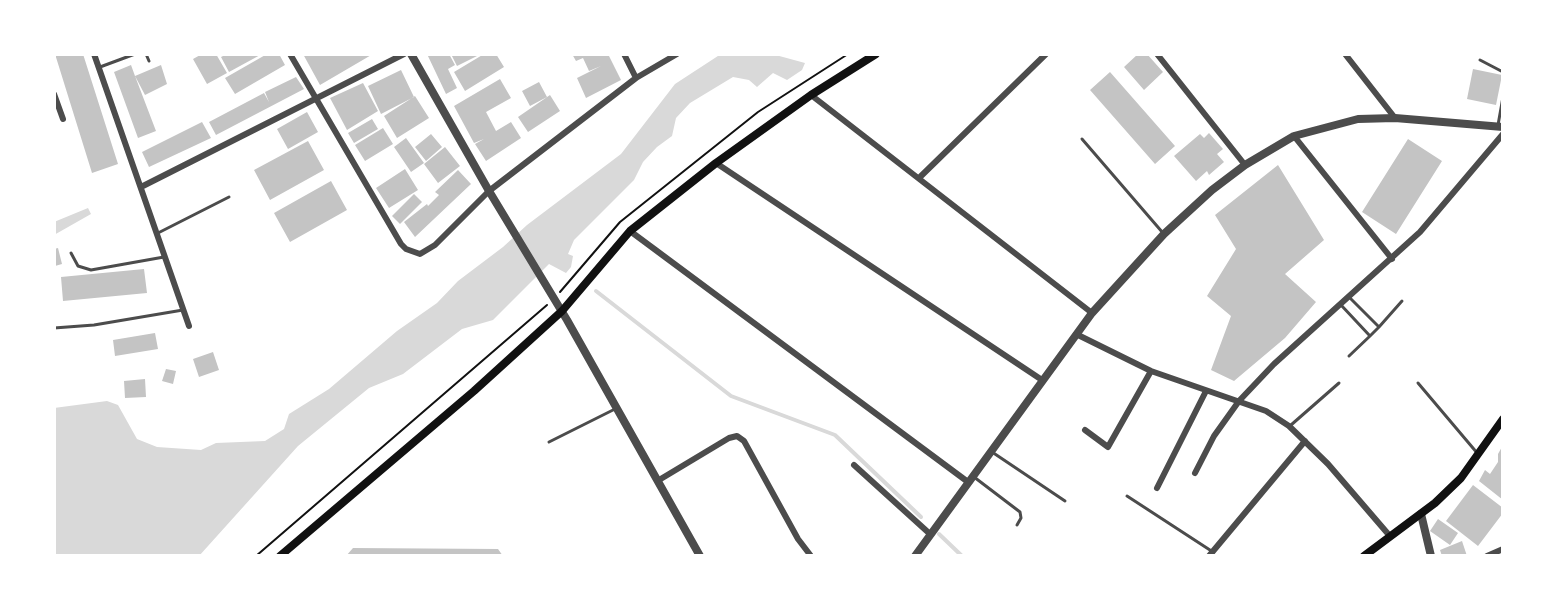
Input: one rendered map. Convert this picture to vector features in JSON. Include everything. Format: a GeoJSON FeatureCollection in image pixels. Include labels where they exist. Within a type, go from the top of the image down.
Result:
{"type":"FeatureCollection","features":[{"type":"Feature","properties":{"kind":"main road"},"geometry":{"type":"LineString","coordinates":[[280,556],[474,391],[562,310],[630,231],[716,163],[811,95],[876,54]]}},
{"type":"Feature","properties":{"kind":"main road"},"geometry":{"type":"LineString","coordinates":[[1365,556],[1389,535],[1421,514],[1461,478],[1479,456],[1503,419]]}},
{"type":"Feature","properties":{"kind":"street"},"geometry":{"type":"LineString","coordinates":[[94,54],[189,326]]}},
{"type":"Feature","properties":{"kind":"street"},"geometry":{"type":"LineString","coordinates":[[290,54],[314,99],[406,249],[420,254],[435,245],[489,191],[636,78],[677,54]]}},
{"type":"Feature","properties":{"kind":"street"},"geometry":{"type":"LineString","coordinates":[[141,187],[404,54]]}},
{"type":"Feature","properties":{"kind":"street"},"geometry":{"type":"LineString","coordinates":[[411,54],[489,191],[562,310],[700,556]]}},
{"type":"Feature","properties":{"kind":"street"},"geometry":{"type":"LineString","coordinates":[[624,54],[636,78]]}},
{"type":"Feature","properties":{"kind":"street"},"geometry":{"type":"LineString","coordinates":[[919,178],[1046,54]]}},
{"type":"Feature","properties":{"kind":"street"},"geometry":{"type":"LineString","coordinates":[[1157,54],[1245,165]]}},
{"type":"Feature","properties":{"kind":"street"},"geometry":{"type":"LineString","coordinates":[[1345,54],[1395,118]]}},
{"type":"Feature","properties":{"kind":"street"},"geometry":{"type":"LineString","coordinates":[[54,94],[63,119]]}},
{"type":"Feature","properties":{"kind":"street"},"geometry":{"type":"LineString","coordinates":[[811,95],[1092,313]]}},
{"type":"Feature","properties":{"kind":"street"},"geometry":{"type":"LineString","coordinates":[[915,556],[1092,313],[1164,234],[1212,190],[1245,165],[1294,136],[1358,119],[1395,118],[1500,126]]}},
{"type":"Feature","properties":{"kind":"street"},"geometry":{"type":"LineString","coordinates":[[1195,472],[1214,436],[1239,401],[1274,364],[1420,232],[1503,134]]}},
{"type":"Feature","properties":{"kind":"street"},"geometry":{"type":"LineString","coordinates":[[1294,136],[1392,259]]}},
{"type":"Feature","properties":{"kind":"street"},"geometry":{"type":"LineString","coordinates":[[716,163],[1042,380]]}},
{"type":"Feature","properties":{"kind":"street"},"geometry":{"type":"LineString","coordinates":[[630,231],[970,479]]}},
{"type":"Feature","properties":{"kind":"street"},"geometry":{"type":"LineString","coordinates":[[1076,334],[1151,371],[1266,411],[1289,426],[1305,441],[1389,535]]}},
{"type":"Feature","properties":{"kind":"street"},"geometry":{"type":"LineString","coordinates":[[1085,430],[1108,447],[1151,371]]}},
{"type":"Feature","properties":{"kind":"street"},"geometry":{"type":"LineString","coordinates":[[1157,488],[1206,391]]}},
{"type":"Feature","properties":{"kind":"street"},"geometry":{"type":"LineString","coordinates":[[659,480],[729,438],[737,436],[744,441],[798,539],[811,556]]}},
{"type":"Feature","properties":{"kind":"street"},"geometry":{"type":"LineString","coordinates":[[1211,554],[1305,441]]}},
{"type":"Feature","properties":{"kind":"street"},"geometry":{"type":"LineString","coordinates":[[854,465],[930,534]]}},
{"type":"Feature","properties":{"kind":"street"},"geometry":{"type":"LineString","coordinates":[[1421,514],[1431,556]]}},
{"type":"Feature","properties":{"kind":"street"},"geometry":{"type":"LineString","coordinates":[[1487,556],[1503,549]]}},
{"type":"Feature","properties":{"kind":"lane"},"geometry":{"type":"LineString","coordinates":[[98,68],[135,54]]}},
{"type":"Feature","properties":{"kind":"lane"},"geometry":{"type":"LineString","coordinates":[[146,54],[149,61]]}},
{"type":"Feature","properties":{"kind":"lane"},"geometry":{"type":"LineString","coordinates":[[1480,60],[1503,72]]}},
{"type":"Feature","properties":{"kind":"lane"},"geometry":{"type":"LineString","coordinates":[[1500,126],[1503,97]]}},
{"type":"Feature","properties":{"kind":"lane"},"geometry":{"type":"LineString","coordinates":[[1082,139],[1164,234]]}},
{"type":"Feature","properties":{"kind":"lane"},"geometry":{"type":"LineString","coordinates":[[157,234],[229,197]]}},
{"type":"Feature","properties":{"kind":"lane"},"geometry":{"type":"LineString","coordinates":[[71,253],[78,266],[91,270],[165,257]]}},
{"type":"Feature","properties":{"kind":"lane"},"geometry":{"type":"LineString","coordinates":[[1349,297],[1379,327]]}},
{"type":"Feature","properties":{"kind":"lane"},"geometry":{"type":"LineString","coordinates":[[1349,356],[1402,301]]}},
{"type":"Feature","properties":{"kind":"lane"},"geometry":{"type":"LineString","coordinates":[[1341,305],[1370,336]]}},
{"type":"Feature","properties":{"kind":"lane"},"geometry":{"type":"LineString","coordinates":[[54,328],[94,325],[184,310]]}},
{"type":"Feature","properties":{"kind":"lane"},"geometry":{"type":"LineString","coordinates":[[1289,426],[1339,383]]}},
{"type":"Feature","properties":{"kind":"lane"},"geometry":{"type":"LineString","coordinates":[[1418,383],[1479,456]]}},
{"type":"Feature","properties":{"kind":"lane"},"geometry":{"type":"LineString","coordinates":[[549,442],[617,407]]}},
{"type":"Feature","properties":{"kind":"lane"},"geometry":{"type":"LineString","coordinates":[[990,450],[1065,501]]}},
{"type":"Feature","properties":{"kind":"lane"},"geometry":{"type":"LineString","coordinates":[[970,479],[1020,512],[1021,518],[1017,525]]}},
{"type":"Feature","properties":{"kind":"lane"},"geometry":{"type":"LineString","coordinates":[[1127,496],[1211,554]]}},
{"type":"Feature","properties":{"kind":"path"},"geometry":{"type":"LineString","coordinates":[[256,556],[548,305],[544,299]]}},
{"type":"Feature","properties":{"kind":"shaded area"},"geometry":{"type":"Polygon","coordinates":[[[721,54],[772,54],[805,63],[802,70],[787,80],[773,73],[757,87],[749,80],[733,77],[690,103],[676,118],[672,136],[657,147],[643,162],[634,180],[574,240],[568,254],[573,256],[571,267],[566,273],[549,264],[493,320],[462,329],[403,374],[369,388],[298,446],[199,556],[54,556],[54,408],[107,401],[118,405],[137,439],[157,447],[201,450],[216,443],[265,441],[284,429],[289,414],[329,389],[397,331],[437,303],[458,281],[503,247],[527,225],[621,154],[675,84],[721,54]]]}},
{"type":"Feature","properties":{"kind":"shaded area"},"geometry":{"type":"Polygon","coordinates":[[[88,208],[91,214],[54,235],[54,222],[88,208]]]}},
{"type":"Feature","properties":{"kind":"building"},"geometry":{"type":"Polygon","coordinates":[[[55,54],[83,54],[118,164],[92,173],[55,54]]]}},
{"type":"Feature","properties":{"kind":"building"},"geometry":{"type":"Polygon","coordinates":[[[202,54],[216,54],[227,73],[207,84],[193,59],[202,54]]]}},
{"type":"Feature","properties":{"kind":"building"},"geometry":{"type":"Polygon","coordinates":[[[227,54],[262,54],[229,72],[221,57],[227,54]]]}},
{"type":"Feature","properties":{"kind":"building"},"geometry":{"type":"Polygon","coordinates":[[[267,54],[279,54],[285,65],[235,94],[225,78],[267,54]]]}},
{"type":"Feature","properties":{"kind":"building"},"geometry":{"type":"Polygon","coordinates":[[[303,54],[335,56],[373,54],[320,85],[303,54]]]}},
{"type":"Feature","properties":{"kind":"building"},"geometry":{"type":"Polygon","coordinates":[[[427,54],[449,54],[455,65],[448,69],[457,88],[446,94],[427,54]]]}},
{"type":"Feature","properties":{"kind":"building"},"geometry":{"type":"Polygon","coordinates":[[[451,54],[481,54],[457,66],[451,54]]]}},
{"type":"Feature","properties":{"kind":"building"},"geometry":{"type":"Polygon","coordinates":[[[484,54],[496,54],[504,67],[465,91],[454,72],[484,54]]]}},
{"type":"Feature","properties":{"kind":"building"},"geometry":{"type":"Polygon","coordinates":[[[572,54],[608,54],[621,80],[586,98],[577,78],[601,66],[589,71],[583,58],[576,61],[572,54]]]}},
{"type":"Feature","properties":{"kind":"building"},"geometry":{"type":"Polygon","coordinates":[[[1138,54],[1147,54],[1163,72],[1144,90],[1124,67],[1138,54]]]}},
{"type":"Feature","properties":{"kind":"building"},"geometry":{"type":"Polygon","coordinates":[[[131,65],[156,131],[138,138],[114,72],[131,65]]]}},
{"type":"Feature","properties":{"kind":"building"},"geometry":{"type":"Polygon","coordinates":[[[161,65],[167,84],[145,95],[135,76],[161,65]]]}},
{"type":"Feature","properties":{"kind":"building"},"geometry":{"type":"Polygon","coordinates":[[[1473,69],[1502,75],[1496,105],[1467,99],[1473,69]]]}},
{"type":"Feature","properties":{"kind":"building"},"geometry":{"type":"Polygon","coordinates":[[[401,70],[414,97],[381,114],[368,86],[401,70]]]}},
{"type":"Feature","properties":{"kind":"building"},"geometry":{"type":"Polygon","coordinates":[[[1110,72],[1175,146],[1155,164],[1090,90],[1110,72]]]}},
{"type":"Feature","properties":{"kind":"building"},"geometry":{"type":"Polygon","coordinates":[[[296,77],[304,89],[216,135],[209,122],[264,93],[269,102],[265,92],[296,77]]]}},
{"type":"Feature","properties":{"kind":"building"},"geometry":{"type":"Polygon","coordinates":[[[500,79],[511,98],[486,112],[496,131],[511,122],[521,138],[486,161],[475,144],[484,139],[474,143],[454,106],[500,79]]]}},
{"type":"Feature","properties":{"kind":"building"},"geometry":{"type":"Polygon","coordinates":[[[539,82],[547,97],[530,106],[522,91],[539,82]]]}},
{"type":"Feature","properties":{"kind":"building"},"geometry":{"type":"Polygon","coordinates":[[[363,83],[378,111],[347,130],[330,98],[363,83]]]}},
{"type":"Feature","properties":{"kind":"building"},"geometry":{"type":"Polygon","coordinates":[[[550,95],[560,111],[528,132],[518,117],[550,95]]]}},
{"type":"Feature","properties":{"kind":"building"},"geometry":{"type":"Polygon","coordinates":[[[415,96],[429,118],[397,138],[384,116],[415,96]]]}},
{"type":"Feature","properties":{"kind":"building"},"geometry":{"type":"Polygon","coordinates":[[[307,112],[318,132],[288,149],[277,129],[307,112]]]}},
{"type":"Feature","properties":{"kind":"building"},"geometry":{"type":"Polygon","coordinates":[[[372,119],[378,129],[354,143],[348,133],[372,119]]]}},
{"type":"Feature","properties":{"kind":"building"},"geometry":{"type":"Polygon","coordinates":[[[202,122],[211,138],[149,167],[142,152],[202,122]]]}},
{"type":"Feature","properties":{"kind":"building"},"geometry":{"type":"Polygon","coordinates":[[[383,128],[393,144],[365,161],[355,145],[383,128]]]}},
{"type":"Feature","properties":{"kind":"building"},"geometry":{"type":"Polygon","coordinates":[[[1209,133],[1223,149],[1217,154],[1224,162],[1209,175],[1207,171],[1196,181],[1174,156],[1200,134],[1204,138],[1209,133]]]}},
{"type":"Feature","properties":{"kind":"building"},"geometry":{"type":"Polygon","coordinates":[[[431,134],[442,147],[426,161],[415,147],[431,134]]]}},
{"type":"Feature","properties":{"kind":"building"},"geometry":{"type":"Polygon","coordinates":[[[406,138],[424,163],[411,172],[394,147],[406,138]]]}},
{"type":"Feature","properties":{"kind":"building"},"geometry":{"type":"Polygon","coordinates":[[[1408,139],[1442,161],[1396,234],[1362,212],[1408,139]]]}},
{"type":"Feature","properties":{"kind":"building"},"geometry":{"type":"Polygon","coordinates":[[[308,141],[324,170],[270,200],[254,170],[308,141]]]}},
{"type":"Feature","properties":{"kind":"building"},"geometry":{"type":"Polygon","coordinates":[[[445,147],[460,166],[438,183],[424,164],[445,147]]]}},
{"type":"Feature","properties":{"kind":"building"},"geometry":{"type":"Polygon","coordinates":[[[1278,165],[1324,240],[1285,274],[1316,302],[1285,338],[1234,381],[1211,370],[1231,316],[1207,296],[1236,249],[1215,215],[1278,165]]]}},
{"type":"Feature","properties":{"kind":"building"},"geometry":{"type":"Polygon","coordinates":[[[405,169],[418,190],[389,208],[376,188],[405,169]]]}},
{"type":"Feature","properties":{"kind":"building"},"geometry":{"type":"Polygon","coordinates":[[[458,170],[471,184],[415,237],[404,222],[427,204],[428,206],[439,195],[435,192],[458,170]]]}},
{"type":"Feature","properties":{"kind":"building"},"geometry":{"type":"Polygon","coordinates":[[[331,181],[347,210],[290,242],[274,213],[331,181]]]}},
{"type":"Feature","properties":{"kind":"building"},"geometry":{"type":"Polygon","coordinates":[[[414,194],[422,202],[400,224],[392,216],[414,194]]]}},
{"type":"Feature","properties":{"kind":"building"},"geometry":{"type":"Polygon","coordinates":[[[58,248],[62,264],[55,266],[54,249],[58,248]]]}},
{"type":"Feature","properties":{"kind":"building"},"geometry":{"type":"Polygon","coordinates":[[[144,269],[147,293],[63,301],[61,277],[144,269]]]}},
{"type":"Feature","properties":{"kind":"building"},"geometry":{"type":"Polygon","coordinates":[[[155,333],[158,349],[115,356],[113,340],[155,333]]]}},
{"type":"Feature","properties":{"kind":"building"},"geometry":{"type":"Polygon","coordinates":[[[213,352],[219,370],[199,377],[193,359],[213,352]]]}},
{"type":"Feature","properties":{"kind":"building"},"geometry":{"type":"Polygon","coordinates":[[[166,369],[176,371],[173,384],[162,381],[166,369]]]}},
{"type":"Feature","properties":{"kind":"building"},"geometry":{"type":"Polygon","coordinates":[[[145,379],[146,397],[125,398],[124,381],[145,379]]]}},
{"type":"Feature","properties":{"kind":"building"},"geometry":{"type":"Polygon","coordinates":[[[1503,445],[1503,500],[1479,481],[1485,470],[1490,474],[1498,462],[1498,454],[1503,445]]]}},
{"type":"Feature","properties":{"kind":"building"},"geometry":{"type":"Polygon","coordinates":[[[1473,485],[1503,508],[1503,513],[1478,546],[1446,521],[1473,485]]]}},
{"type":"Feature","properties":{"kind":"building"},"geometry":{"type":"Polygon","coordinates":[[[1438,519],[1458,533],[1450,545],[1430,531],[1438,519]]]}},
{"type":"Feature","properties":{"kind":"building"},"geometry":{"type":"Polygon","coordinates":[[[1462,541],[1467,556],[1442,556],[1440,550],[1462,541]]]}},
{"type":"Feature","properties":{"kind":"building"},"geometry":{"type":"Polygon","coordinates":[[[353,548],[498,549],[503,556],[346,556],[353,548]]]}},
{"type":"Feature","properties":{"kind":"waterway"},"geometry":{"type":"LineString","coordinates":[[596,291],[731,396],[835,435],[921,517]]}},
{"type":"Feature","properties":{"kind":"waterway"},"geometry":{"type":"LineString","coordinates":[[939,534],[962,556]]}}]}
